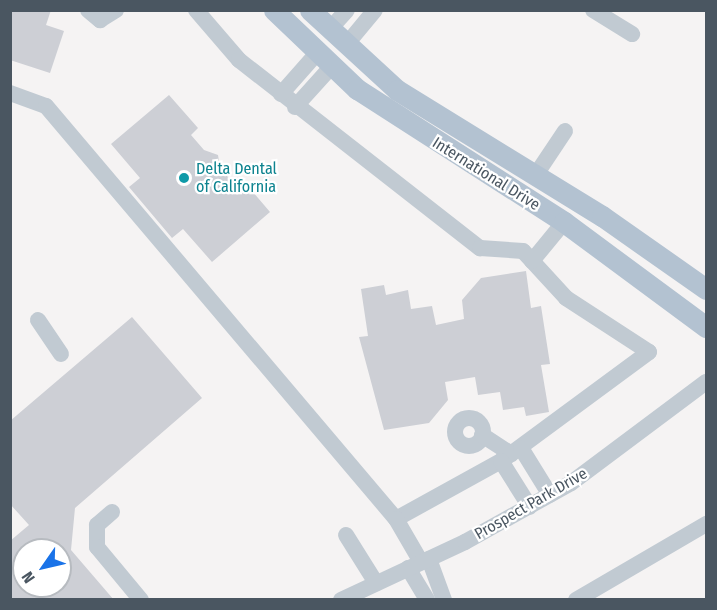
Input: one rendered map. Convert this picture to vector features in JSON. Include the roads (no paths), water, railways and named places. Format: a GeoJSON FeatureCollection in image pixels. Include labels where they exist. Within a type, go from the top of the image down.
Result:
{"type":"FeatureCollection","features":[{"type":"Feature","properties":{"kind":"main road","name":"International Drive"},"geometry":{"type":"LineString","coordinates":[[274,10],[325,59],[438,145],[564,222],[706,327]]}},
{"type":"Feature","properties":{"kind":"main road"},"geometry":{"type":"LineString","coordinates":[[288,10],[328,43],[346,45]]}},
{"type":"Feature","properties":{"kind":"main road","name":"International Drive"},"geometry":{"type":"LineString","coordinates":[[310,10],[346,45],[433,115],[534,176],[706,289]]}},
{"type":"Feature","properties":{"kind":"main road"},"geometry":{"type":"LineString","coordinates":[[325,59],[350,65],[406,108],[433,115]]}},
{"type":"Feature","properties":{"kind":"street"},"geometry":{"type":"LineString","coordinates":[[88,10],[100,20],[116,10]]}},
{"type":"Feature","properties":{"kind":"street"},"geometry":{"type":"LineString","coordinates":[[196,10],[239,60],[295,107],[480,248],[523,251],[566,298],[649,352],[511,454],[396,519]]}},
{"type":"Feature","properties":{"kind":"street"},"geometry":{"type":"LineString","coordinates":[[330,29],[347,10]]}},
{"type":"Feature","properties":{"kind":"street"},"geometry":{"type":"LineString","coordinates":[[346,45],[375,10]]}},
{"type":"Feature","properties":{"kind":"street"},"geometry":{"type":"LineString","coordinates":[[592,10],[632,34]]}},
{"type":"Feature","properties":{"kind":"street"},"geometry":{"type":"LineString","coordinates":[[281,94],[325,59]]}},
{"type":"Feature","properties":{"kind":"street"},"geometry":{"type":"LineString","coordinates":[[295,107],[325,59]]}},
{"type":"Feature","properties":{"kind":"street"},"geometry":{"type":"LineString","coordinates":[[10,93],[46,106],[396,519],[419,563],[444,600]]}},
{"type":"Feature","properties":{"kind":"street"},"geometry":{"type":"LineString","coordinates":[[534,176],[565,131]]}},
{"type":"Feature","properties":{"kind":"street"},"geometry":{"type":"LineString","coordinates":[[532,261],[564,222]]}},
{"type":"Feature","properties":{"kind":"street"},"geometry":{"type":"LineString","coordinates":[[38,320],[61,354]]}},
{"type":"Feature","properties":{"kind":"street","name":"Prospect Park Drive"},"geometry":{"type":"LineString","coordinates":[[340,600],[530,507],[621,449],[706,382]]}},
{"type":"Feature","properties":{"kind":"street"},"geometry":{"type":"LineString","coordinates":[[482,435],[511,454],[550,495]]}},
{"type":"Feature","properties":{"kind":"street"},"geometry":{"type":"LineString","coordinates":[[511,454],[530,507]]}},
{"type":"Feature","properties":{"kind":"street"},"geometry":{"type":"LineString","coordinates":[[112,512],[97,525],[97,547],[141,600]]}},
{"type":"Feature","properties":{"kind":"street"},"geometry":{"type":"LineString","coordinates":[[576,600],[706,524]]}},
{"type":"Feature","properties":{"kind":"street"},"geometry":{"type":"LineString","coordinates":[[346,534],[376,583]]}},
{"type":"Feature","properties":{"kind":"street"},"geometry":{"type":"LineString","coordinates":[[419,563],[427,600]]}},
{"type":"Feature","properties":{"kind":"place","name":"Delta Dental of California"},"geometry":{"type":"Point","coordinates":[184,178]}}]}
